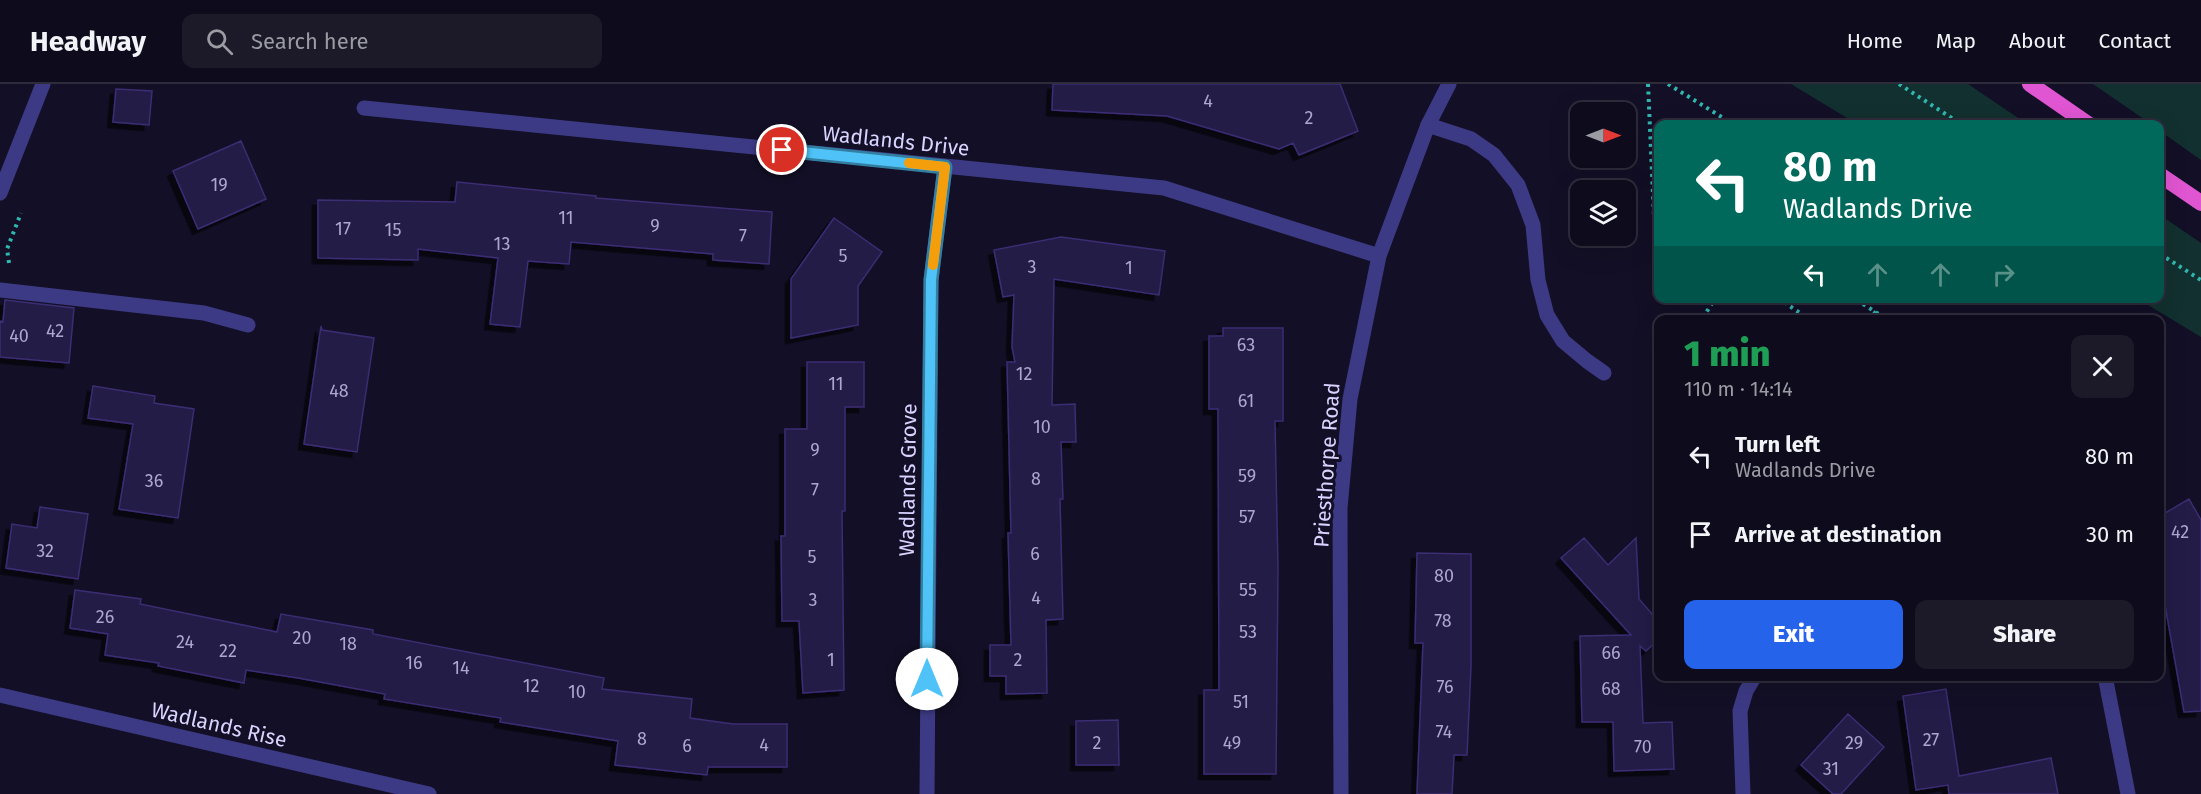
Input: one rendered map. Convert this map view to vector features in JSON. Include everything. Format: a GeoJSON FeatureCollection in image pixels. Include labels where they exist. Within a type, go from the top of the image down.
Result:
{"type":"FeatureCollection","features":[{"type":"Feature","properties":{"kind":"highway"},"geometry":{"type":"LineString","coordinates":[[2030,84],[2082,120]]}},
{"type":"Feature","properties":{"kind":"highway"},"geometry":{"type":"LineString","coordinates":[[2164,177],[2201,203]]}},
{"type":"Feature","properties":{"kind":"street"},"geometry":{"type":"LineString","coordinates":[[0,193],[43,84]]}},
{"type":"Feature","properties":{"kind":"street","name":"Priesthorpe Road"},"geometry":{"type":"LineString","coordinates":[[1341,794],[1340,508],[1350,399],[1379,256],[1428,125],[1449,84]]}},
{"type":"Feature","properties":{"kind":"street","name":"Wadlands Drive"},"geometry":{"type":"LineString","coordinates":[[364,108],[1164,188],[1379,256]]}},
{"type":"Feature","properties":{"kind":"street"},"geometry":{"type":"LineString","coordinates":[[1428,125],[1471,140],[1494,155],[1518,185],[1533,225],[1538,280],[1547,315],[1563,341],[1604,373]]}},
{"type":"Feature","properties":{"kind":"street","name":"Wadlands Grove"},"geometry":{"type":"LineString","coordinates":[[927,794],[931,280],[945,167]]}},
{"type":"Feature","properties":{"kind":"street"},"geometry":{"type":"LineString","coordinates":[[0,290],[204,313],[248,325]]}},
{"type":"Feature","properties":{"kind":"street"},"geometry":{"type":"LineString","coordinates":[[1743,794],[1740,711],[1746,691],[1752,681]]}},
{"type":"Feature","properties":{"kind":"street"},"geometry":{"type":"LineString","coordinates":[[2106,681],[2128,794]]}},
{"type":"Feature","properties":{"kind":"street","name":"Wadlands Rise"},"geometry":{"type":"LineString","coordinates":[[0,694],[429,794]]}},
{"type":"Feature","properties":{"kind":"path"},"geometry":{"type":"LineString","coordinates":[[1648,84],[1654,217]]}},
{"type":"Feature","properties":{"kind":"path"},"geometry":{"type":"LineString","coordinates":[[1668,84],[1726,120]]}},
{"type":"Feature","properties":{"kind":"path"},"geometry":{"type":"LineString","coordinates":[[1899,84],[1955,120]]}},
{"type":"Feature","properties":{"kind":"path"},"geometry":{"type":"LineString","coordinates":[[2164,257],[2201,280]]}},
{"type":"Feature","properties":{"kind":"path"},"geometry":{"type":"LineString","coordinates":[[1785,303],[1803,315]]}},
{"type":"Feature","properties":{"kind":"path"},"geometry":{"type":"LineString","coordinates":[[1863,304],[1881,315]]}},
{"type":"Feature","properties":{"kind":"path"},"geometry":{"type":"LineString","coordinates":[[1873,315],[1876,311]]}},
{"type":"Feature","properties":{"kind":"green space"},"geometry":{"type":"Polygon","coordinates":[[[1791,84],[1968,84],[2021,120],[1850,120],[1791,84]]]}},
{"type":"Feature","properties":{"kind":"green space"},"geometry":{"type":"Polygon","coordinates":[[[2093,84],[2201,84],[2201,160],[2164,134],[2164,120],[2145,120],[2093,84]]]}},
{"type":"Feature","properties":{"kind":"green space"},"geometry":{"type":"Polygon","coordinates":[[[2164,218],[2201,243],[2201,337],[2145,303],[2164,303],[2164,218]]]}},
{"type":"Feature","properties":{"kind":"building"},"geometry":{"type":"Polygon","coordinates":[[[1053,84],[1340,84],[1358,131],[1299,155],[1293,143],[1279,149],[1167,116],[1052,110],[1053,84]]]}},
{"type":"Feature","properties":{"kind":"building"},"geometry":{"type":"Polygon","coordinates":[[[116,89],[152,91],[149,125],[113,122],[116,89]]]}},
{"type":"Feature","properties":{"kind":"building"},"geometry":{"type":"Polygon","coordinates":[[[241,141],[266,199],[198,229],[173,171],[241,141]]]}},
{"type":"Feature","properties":{"kind":"building"},"geometry":{"type":"Polygon","coordinates":[[[457,182],[596,196],[596,198],[772,212],[769,264],[713,260],[713,254],[571,242],[569,264],[528,261],[520,327],[490,324],[498,258],[418,249],[418,260],[318,258],[318,200],[455,202],[457,182]]]}},
{"type":"Feature","properties":{"kind":"building"},"geometry":{"type":"Polygon","coordinates":[[[834,218],[882,252],[858,286],[858,325],[791,338],[791,279],[834,218]]]}},
{"type":"Feature","properties":{"kind":"building"},"geometry":{"type":"Polygon","coordinates":[[[1061,237],[1165,251],[1159,295],[1054,279],[1052,405],[1075,404],[1076,442],[1061,442],[1063,619],[1046,620],[1047,693],[1006,694],[1006,676],[990,676],[990,645],[1011,645],[1007,362],[1015,362],[1012,347],[1014,295],[1003,297],[994,250],[1061,237]]]}},
{"type":"Feature","properties":{"kind":"building"},"geometry":{"type":"Polygon","coordinates":[[[5,300],[74,308],[69,363],[0,357],[0,321],[3,322],[5,300]]]}},
{"type":"Feature","properties":{"kind":"building"},"geometry":{"type":"Polygon","coordinates":[[[321,326],[322,330],[374,338],[357,452],[304,444],[321,326]]]}},
{"type":"Feature","properties":{"kind":"building"},"geometry":{"type":"Polygon","coordinates":[[[1223,328],[1283,328],[1283,421],[1275,421],[1278,569],[1276,774],[1204,774],[1204,690],[1219,690],[1218,409],[1209,409],[1209,336],[1223,336],[1223,328]]]}},
{"type":"Feature","properties":{"kind":"building"},"geometry":{"type":"Polygon","coordinates":[[[807,362],[864,362],[864,407],[845,407],[845,511],[842,511],[844,690],[803,693],[799,621],[782,621],[781,536],[785,536],[785,429],[807,429],[807,362]]]}},
{"type":"Feature","properties":{"kind":"building"},"geometry":{"type":"Polygon","coordinates":[[[93,386],[155,396],[154,403],[194,409],[178,518],[119,509],[133,424],[88,418],[93,386]]]}},
{"type":"Feature","properties":{"kind":"building"},"geometry":{"type":"Polygon","coordinates":[[[2189,499],[2201,520],[2201,711],[2184,712],[2164,600],[2164,514],[2189,499]]]}},
{"type":"Feature","properties":{"kind":"building"},"geometry":{"type":"Polygon","coordinates":[[[40,507],[88,514],[78,579],[6,568],[12,524],[37,528],[40,507]]]}},
{"type":"Feature","properties":{"kind":"building"},"geometry":{"type":"Polygon","coordinates":[[[1584,538],[1608,565],[1636,538],[1639,599],[1654,616],[1654,644],[1646,651],[1640,646],[1643,723],[1672,722],[1674,769],[1614,771],[1613,722],[1582,722],[1580,636],[1631,635],[1561,558],[1584,538]]]}},
{"type":"Feature","properties":{"kind":"building"},"geometry":{"type":"Polygon","coordinates":[[[1417,553],[1471,554],[1471,666],[1467,755],[1454,755],[1452,794],[1417,794],[1423,643],[1415,643],[1417,553]]]}},
{"type":"Feature","properties":{"kind":"building"},"geometry":{"type":"Polygon","coordinates":[[[75,590],[141,599],[140,604],[277,632],[281,614],[373,630],[373,634],[604,678],[602,689],[692,699],[690,718],[733,724],[787,724],[787,767],[708,767],[707,775],[615,765],[618,741],[500,722],[501,718],[384,699],[385,694],[298,678],[246,670],[244,683],[158,666],[159,663],[105,655],[108,634],[70,628],[75,590]]]}},
{"type":"Feature","properties":{"kind":"building"},"geometry":{"type":"Polygon","coordinates":[[[1946,689],[1959,776],[2051,758],[2058,794],[1949,794],[1948,785],[1916,790],[1903,696],[1946,689]]]}},
{"type":"Feature","properties":{"kind":"building"},"geometry":{"type":"Polygon","coordinates":[[[1848,714],[1884,747],[1841,794],[1833,794],[1801,765],[1848,714]]]}},
{"type":"Feature","properties":{"kind":"building"},"geometry":{"type":"Polygon","coordinates":[[[1118,720],[1119,765],[1076,765],[1076,721],[1118,720]]]}},
{"type":"Feature","properties":{"kind":"slow traffic"},"geometry":{"type":"LineString","coordinates":[[909,163],[945,167],[933,265]]}},
{"type":"Feature","properties":{"kind":"route"},"geometry":{"type":"LineString","coordinates":[[782,150],[945,167],[931,280],[927,679]]}}]}
